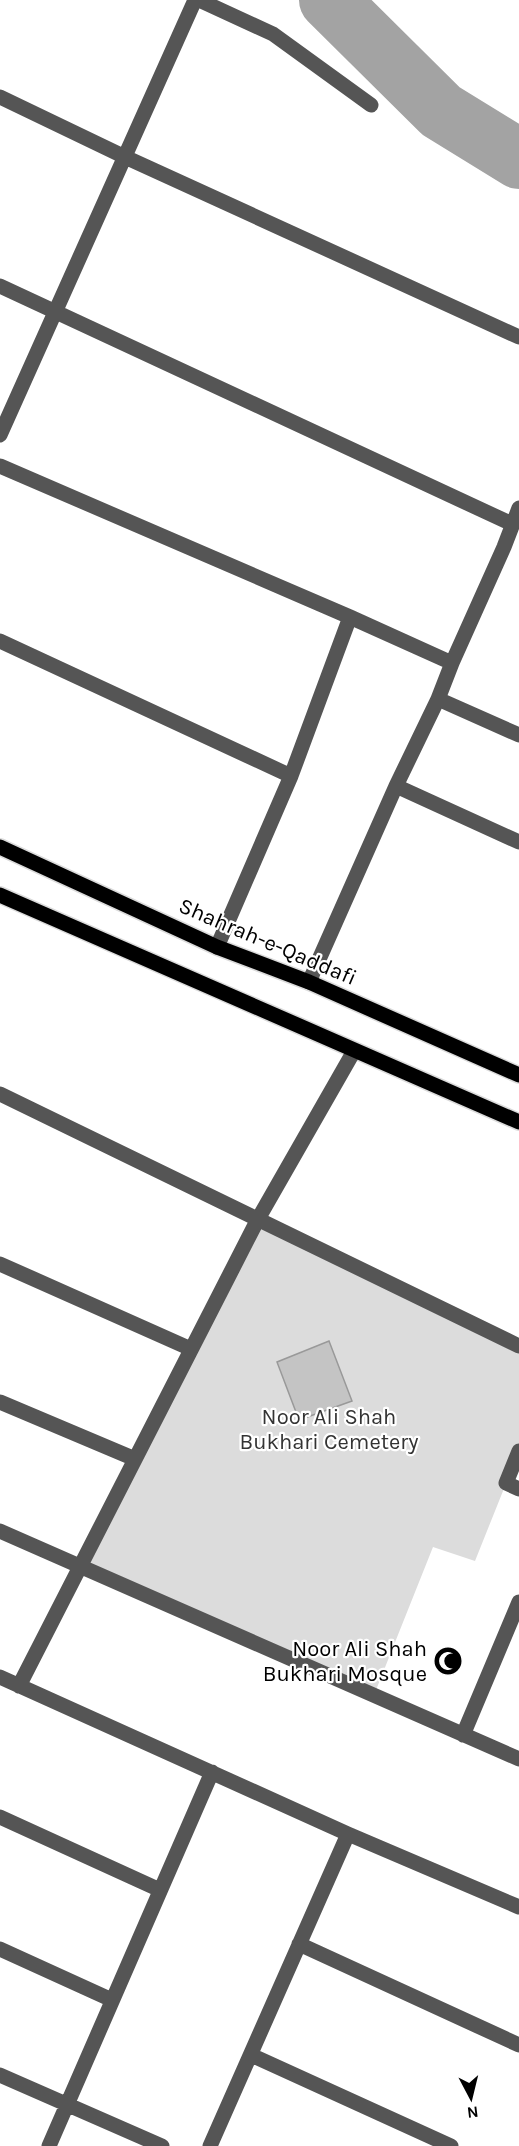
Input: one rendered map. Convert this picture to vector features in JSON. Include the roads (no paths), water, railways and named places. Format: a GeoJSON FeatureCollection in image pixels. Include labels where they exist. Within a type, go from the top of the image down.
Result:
{"type":"FeatureCollection","features":[{"type":"Feature","properties":{"kind":"main road","name":"Shahrah-e-Qaddafi"},"geometry":{"type":"LineString","coordinates":[[0,848],[217,946],[309,982],[519,1075]]}},
{"type":"Feature","properties":{"kind":"main road"},"geometry":{"type":"LineString","coordinates":[[0,895],[519,1122]]}},
{"type":"Feature","properties":{"kind":"street"},"geometry":{"type":"LineString","coordinates":[[0,435],[197,0],[273,34],[371,105]]}},
{"type":"Feature","properties":{"kind":"street"},"geometry":{"type":"LineString","coordinates":[[0,96],[125,157],[519,337]]}},
{"type":"Feature","properties":{"kind":"street"},"geometry":{"type":"LineString","coordinates":[[0,286],[512,524]]}},
{"type":"Feature","properties":{"kind":"street"},"geometry":{"type":"LineString","coordinates":[[0,466],[452,663]]}},
{"type":"Feature","properties":{"kind":"street"},"geometry":{"type":"LineString","coordinates":[[309,982],[396,786],[438,699],[519,508]]}},
{"type":"Feature","properties":{"kind":"street"},"geometry":{"type":"LineString","coordinates":[[504,547],[519,554]]}},
{"type":"Feature","properties":{"kind":"street"},"geometry":{"type":"LineString","coordinates":[[217,946],[291,776],[350,617]]}},
{"type":"Feature","properties":{"kind":"street"},"geometry":{"type":"LineString","coordinates":[[0,641],[291,776]]}},
{"type":"Feature","properties":{"kind":"street"},"geometry":{"type":"LineString","coordinates":[[438,699],[519,735]]}},
{"type":"Feature","properties":{"kind":"street"},"geometry":{"type":"LineString","coordinates":[[396,786],[519,842]]}},
{"type":"Feature","properties":{"kind":"street"},"geometry":{"type":"LineString","coordinates":[[19,1686],[258,1219],[354,1051]]}},
{"type":"Feature","properties":{"kind":"street"},"geometry":{"type":"LineString","coordinates":[[0,1094],[519,1346]]}},
{"type":"Feature","properties":{"kind":"street"},"geometry":{"type":"LineString","coordinates":[[0,1264],[191,1349]]}},
{"type":"Feature","properties":{"kind":"street"},"geometry":{"type":"LineString","coordinates":[[0,1402],[135,1459]]}},
{"type":"Feature","properties":{"kind":"street"},"geometry":{"type":"LineString","coordinates":[[519,1451],[506,1483],[519,1489]]}},
{"type":"Feature","properties":{"kind":"street"},"geometry":{"type":"LineString","coordinates":[[0,1531],[519,1759]]}},
{"type":"Feature","properties":{"kind":"street"},"geometry":{"type":"LineString","coordinates":[[463,1735],[516,1619],[519,1602]]}},
{"type":"Feature","properties":{"kind":"street"},"geometry":{"type":"LineString","coordinates":[[0,1677],[348,1834],[519,1907]]}},
{"type":"Feature","properties":{"kind":"street"},"geometry":{"type":"LineString","coordinates":[[49,2146],[212,1772]]}},
{"type":"Feature","properties":{"kind":"street"},"geometry":{"type":"LineString","coordinates":[[0,1817],[160,1890]]}},
{"type":"Feature","properties":{"kind":"street"},"geometry":{"type":"LineString","coordinates":[[210,2146],[348,1834]]}},
{"type":"Feature","properties":{"kind":"street"},"geometry":{"type":"LineString","coordinates":[[299,1944],[519,2045]]}},
{"type":"Feature","properties":{"kind":"street"},"geometry":{"type":"LineString","coordinates":[[0,1949],[112,2000]]}},
{"type":"Feature","properties":{"kind":"street"},"geometry":{"type":"LineString","coordinates":[[251,2055],[451,2146]]}},
{"type":"Feature","properties":{"kind":"street"},"geometry":{"type":"LineString","coordinates":[[0,2075],[162,2146]]}},
{"type":"Feature","properties":{"kind":"waterway"},"geometry":{"type":"LineString","coordinates":[[329,0],[441,111],[519,159]]}},
{"type":"Feature","properties":{"kind":"place","name":"Noor Ali Shah Bukhari Mosque"},"geometry":{"type":"Point","coordinates":[448,1661]}},
{"type":"Feature","properties":{"kind":"park label","name":"Noor Ali Shah Bukhari Cemetery"},"geometry":{"type":"Point","coordinates":[329,1428]}}]}
